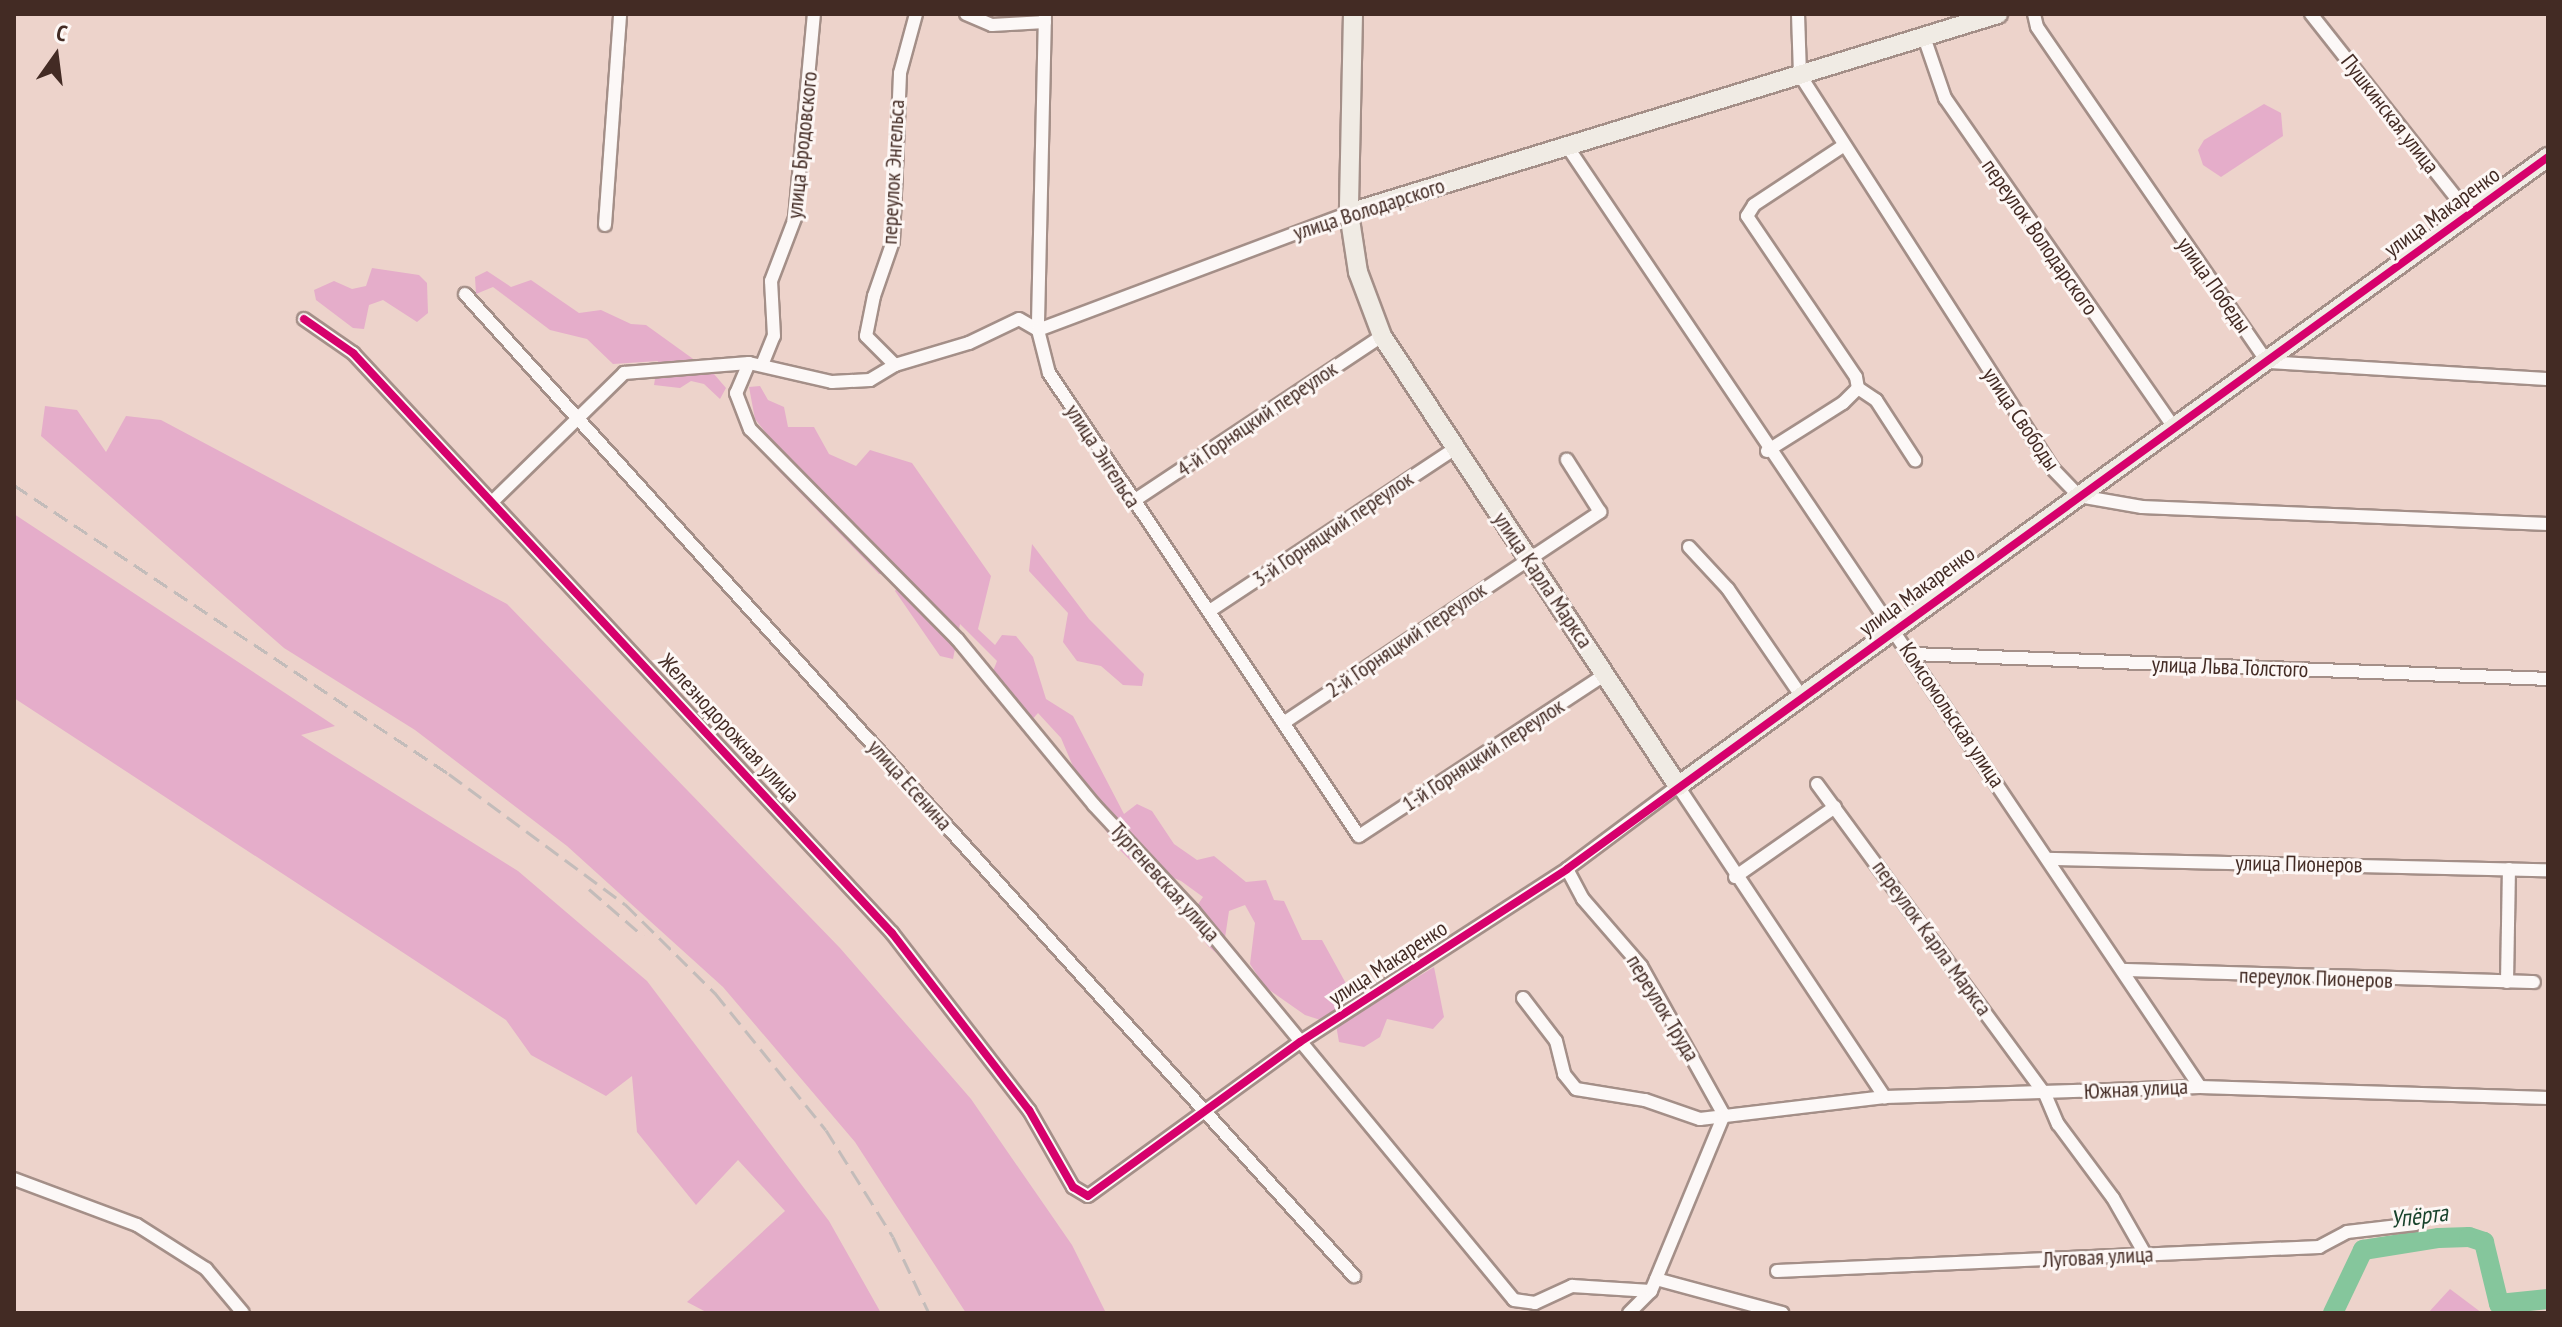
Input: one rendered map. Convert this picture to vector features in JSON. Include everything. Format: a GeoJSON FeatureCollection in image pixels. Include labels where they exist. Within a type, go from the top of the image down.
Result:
{"type":"FeatureCollection","features":[{"type":"Feature","properties":{"kind":"street"},"geometry":{"type":"LineString","coordinates":[[605,225],[620,14]]}},
{"type":"Feature","properties":{"kind":"street","name":"улица Бродовского"},"geometry":{"type":"LineString","coordinates":[[756,364],[774,336],[771,281],[795,218],[814,14]]}},
{"type":"Feature","properties":{"kind":"street","name":"переулок Энгельса"},"geometry":{"type":"LineString","coordinates":[[895,365],[866,336],[874,296],[893,241],[900,73],[916,14]]}},
{"type":"Feature","properties":{"kind":"street"},"geometry":{"type":"LineString","coordinates":[[966,14],[992,25],[1045,18]]}},
{"type":"Feature","properties":{"kind":"street","name":"улица Карла Маркса"},"geometry":{"type":"LineString","coordinates":[[1353,14],[1349,213],[1358,272],[1382,336],[1606,674],[1735,877],[1885,1097]]}},
{"type":"Feature","properties":{"kind":"street","name":"улица Свободы"},"geometry":{"type":"LineString","coordinates":[[1798,14],[1800,75],[2052,468],[2079,496]]}},
{"type":"Feature","properties":{"kind":"street","name":"улица Володарского"},"geometry":{"type":"LineString","coordinates":[[492,502],[580,420],[624,373],[756,364],[832,382],[870,380],[895,365],[969,343],[1019,319],[1038,330],[1349,213],[1998,14]]}},
{"type":"Feature","properties":{"kind":"street","name":"улица Победы"},"geometry":{"type":"LineString","coordinates":[[2034,14],[2037,27],[2267,362]]}},
{"type":"Feature","properties":{"kind":"street","name":"Пушкинская улица"},"geometry":{"type":"LineString","coordinates":[[2311,14],[2469,214]]}},
{"type":"Feature","properties":{"kind":"street","name":"улица Энгельса"},"geometry":{"type":"LineString","coordinates":[[1045,18],[1038,330],[1049,373],[1132,502],[1211,610],[1359,836]]}},
{"type":"Feature","properties":{"kind":"street","name":"переулок Володарского"},"geometry":{"type":"LineString","coordinates":[[1924,37],[1945,98],[2174,428]]}},
{"type":"Feature","properties":{"kind":"street","name":"Комсомольская улица"},"geometry":{"type":"LineString","coordinates":[[1567,146],[1767,451],[1913,654],[2200,1087]]}},
{"type":"Feature","properties":{"kind":"street"},"geometry":{"type":"LineString","coordinates":[[1843,146],[1754,205],[1747,216],[1856,377],[1858,388],[1876,400],[1915,460]]}},
{"type":"Feature","properties":{"kind":"street","name":"улица Макаренко"},"geometry":{"type":"LineString","coordinates":[[1088,1196],[1300,1042],[1567,869],[2548,157]]}},
{"type":"Feature","properties":{"kind":"street","name":"улица Есенина"},"geometry":{"type":"LineString","coordinates":[[465,294],[1354,1276]]}},
{"type":"Feature","properties":{"kind":"street","name":"Железнодорожная улица"},"geometry":{"type":"LineString","coordinates":[[304,319],[353,353],[892,933],[1029,1110],[1073,1187],[1088,1196]]}},
{"type":"Feature","properties":{"kind":"street","name":"4-й Горняцкий переулок"},"geometry":{"type":"LineString","coordinates":[[1132,502],[1382,336]]}},
{"type":"Feature","properties":{"kind":"street"},"geometry":{"type":"LineString","coordinates":[[2267,362],[2548,379]]}},
{"type":"Feature","properties":{"kind":"street","name":"Тургеневская улица"},"geometry":{"type":"LineString","coordinates":[[756,364],[736,393],[750,429],[958,640],[1300,1042],[1514,1300],[1535,1303],[1572,1286],[1653,1285]]}},
{"type":"Feature","properties":{"kind":"street"},"geometry":{"type":"LineString","coordinates":[[1767,451],[1858,388]]}},
{"type":"Feature","properties":{"kind":"street","name":"3-й Горняцкий переулок"},"geometry":{"type":"LineString","coordinates":[[1211,610],[1456,448]]}},
{"type":"Feature","properties":{"kind":"street","name":"2-й Горняцкий переулок"},"geometry":{"type":"LineString","coordinates":[[1285,722],[1600,512],[1567,460]]}},
{"type":"Feature","properties":{"kind":"street"},"geometry":{"type":"LineString","coordinates":[[2079,496],[2142,507],[2548,524]]}},
{"type":"Feature","properties":{"kind":"street"},"geometry":{"type":"LineString","coordinates":[[1689,547],[1728,589],[1802,697]]}},
{"type":"Feature","properties":{"kind":"street","name":"улица Льва Толстого"},"geometry":{"type":"LineString","coordinates":[[1913,654],[2548,679]]}},
{"type":"Feature","properties":{"kind":"street","name":"1-й Горняцкий переулок"},"geometry":{"type":"LineString","coordinates":[[1359,836],[1606,674]]}},
{"type":"Feature","properties":{"kind":"street","name":"переулок Карла Маркса"},"geometry":{"type":"LineString","coordinates":[[1817,784],[2045,1094],[2058,1124],[2113,1198],[2145,1254]]}},
{"type":"Feature","properties":{"kind":"street"},"geometry":{"type":"LineString","coordinates":[[1735,877],[1835,807]]}},
{"type":"Feature","properties":{"kind":"street","name":"улица Пионеров"},"geometry":{"type":"LineString","coordinates":[[2050,859],[2548,870]]}},
{"type":"Feature","properties":{"kind":"street","name":"переулок Труда"},"geometry":{"type":"LineString","coordinates":[[1567,869],[1583,899],[1641,966],[1724,1115]]}},
{"type":"Feature","properties":{"kind":"street"},"geometry":{"type":"LineString","coordinates":[[2507,982],[2509,869]]}},
{"type":"Feature","properties":{"kind":"street","name":"переулок Пионеров"},"geometry":{"type":"LineString","coordinates":[[2124,970],[2534,982]]}},
{"type":"Feature","properties":{"kind":"street","name":"Южная улица"},"geometry":{"type":"LineString","coordinates":[[1523,998],[1556,1041],[1564,1074],[1576,1089],[1645,1100],[1700,1119],[1885,1097],[2200,1087],[2548,1098]]}},
{"type":"Feature","properties":{"kind":"street"},"geometry":{"type":"LineString","coordinates":[[1629,1313],[1653,1285],[1724,1115]]}},
{"type":"Feature","properties":{"kind":"street"},"geometry":{"type":"LineString","coordinates":[[14,1179],[137,1225],[206,1269],[243,1313]]}},
{"type":"Feature","properties":{"kind":"street","name":"Луговая улица"},"geometry":{"type":"LineString","coordinates":[[1777,1271],[2319,1247],[2347,1232],[2416,1224]]}},
{"type":"Feature","properties":{"kind":"street"},"geometry":{"type":"LineString","coordinates":[[1653,1285],[1782,1313]]}},
{"type":"Feature","properties":{"kind":"shaded area"},"geometry":{"type":"Polygon","coordinates":[[[2264,104],[2281,113],[2283,136],[2221,177],[2203,165],[2198,150],[2204,140],[2264,104]]]}},
{"type":"Feature","properties":{"kind":"shaded area"},"geometry":{"type":"Polygon","coordinates":[[[372,268],[419,275],[427,283],[428,313],[417,322],[383,300],[369,305],[364,329],[353,328],[316,300],[314,290],[334,281],[352,289],[366,286],[372,268]]]}},
{"type":"Feature","properties":{"kind":"shaded area"},"geometry":{"type":"Polygon","coordinates":[[[487,271],[511,287],[531,280],[579,313],[601,310],[631,324],[646,325],[714,374],[726,388],[720,399],[704,384],[691,381],[680,388],[654,385],[658,361],[613,364],[587,339],[550,330],[493,287],[476,294],[475,277],[487,271]]]}},
{"type":"Feature","properties":{"kind":"shaded area"},"geometry":{"type":"Polygon","coordinates":[[[760,386],[768,400],[784,407],[788,427],[814,427],[829,454],[856,466],[870,450],[912,463],[991,576],[978,629],[995,645],[1002,635],[1016,636],[1033,657],[1046,699],[1073,716],[1124,814],[1137,804],[1152,811],[1174,844],[1197,860],[1214,856],[1246,882],[1266,880],[1274,900],[1284,901],[1302,940],[1322,940],[1349,989],[1373,1004],[1434,967],[1444,1017],[1433,1029],[1387,1019],[1380,1037],[1364,1047],[1339,1042],[1336,1025],[1305,1015],[1265,987],[1250,964],[1255,923],[1245,905],[1229,911],[1222,958],[1208,946],[1187,920],[1203,897],[1181,881],[1130,860],[1115,845],[1089,804],[1061,738],[1038,713],[1022,731],[988,684],[997,661],[960,624],[953,659],[940,656],[895,591],[906,576],[879,574],[773,465],[764,450],[773,442],[755,419],[749,387],[760,386]]]}},
{"type":"Feature","properties":{"kind":"shaded area"},"geometry":{"type":"Polygon","coordinates":[[[45,406],[77,410],[106,452],[126,416],[161,420],[507,604],[840,948],[971,1099],[1072,1245],[1106,1313],[966,1313],[855,1142],[723,987],[567,846],[415,730],[284,648],[41,436],[45,406]]]}},
{"type":"Feature","properties":{"kind":"shaded area"},"geometry":{"type":"Polygon","coordinates":[[[14,514],[335,726],[301,735],[518,871],[647,981],[829,1221],[881,1313],[708,1313],[687,1302],[785,1211],[738,1160],[696,1205],[637,1132],[632,1076],[606,1096],[531,1055],[506,1020],[14,698],[14,514]]]}},
{"type":"Feature","properties":{"kind":"shaded area"},"geometry":{"type":"Polygon","coordinates":[[[1032,544],[1089,619],[1144,674],[1142,686],[1123,685],[1101,666],[1077,661],[1063,642],[1068,613],[1029,571],[1032,544]]]}},
{"type":"Feature","properties":{"kind":"shaded area"},"geometry":{"type":"Polygon","coordinates":[[[2450,1289],[2482,1313],[2428,1313],[2450,1289]]]}},
{"type":"Feature","properties":{"kind":"waterway","name":"Упёрта"},"geometry":{"type":"LineString","coordinates":[[2333,1313],[2363,1250],[2439,1238],[2469,1237],[2484,1242],[2499,1304],[2548,1299]]}},
{"type":"Feature","properties":{"kind":"railway"},"geometry":{"type":"LineString","coordinates":[[14,485],[449,774],[625,904],[715,993],[826,1130],[893,1237],[929,1313]]}},
{"type":"Feature","properties":{"kind":"railway"},"geometry":{"type":"LineString","coordinates":[[589,889],[643,936]]}},
{"type":"Feature","properties":{"kind":"cycle path"},"geometry":{"type":"LineString","coordinates":[[304,319],[353,353],[892,933],[1029,1110],[1073,1187],[1088,1196],[1300,1042],[1567,869],[2548,157]]}}]}
